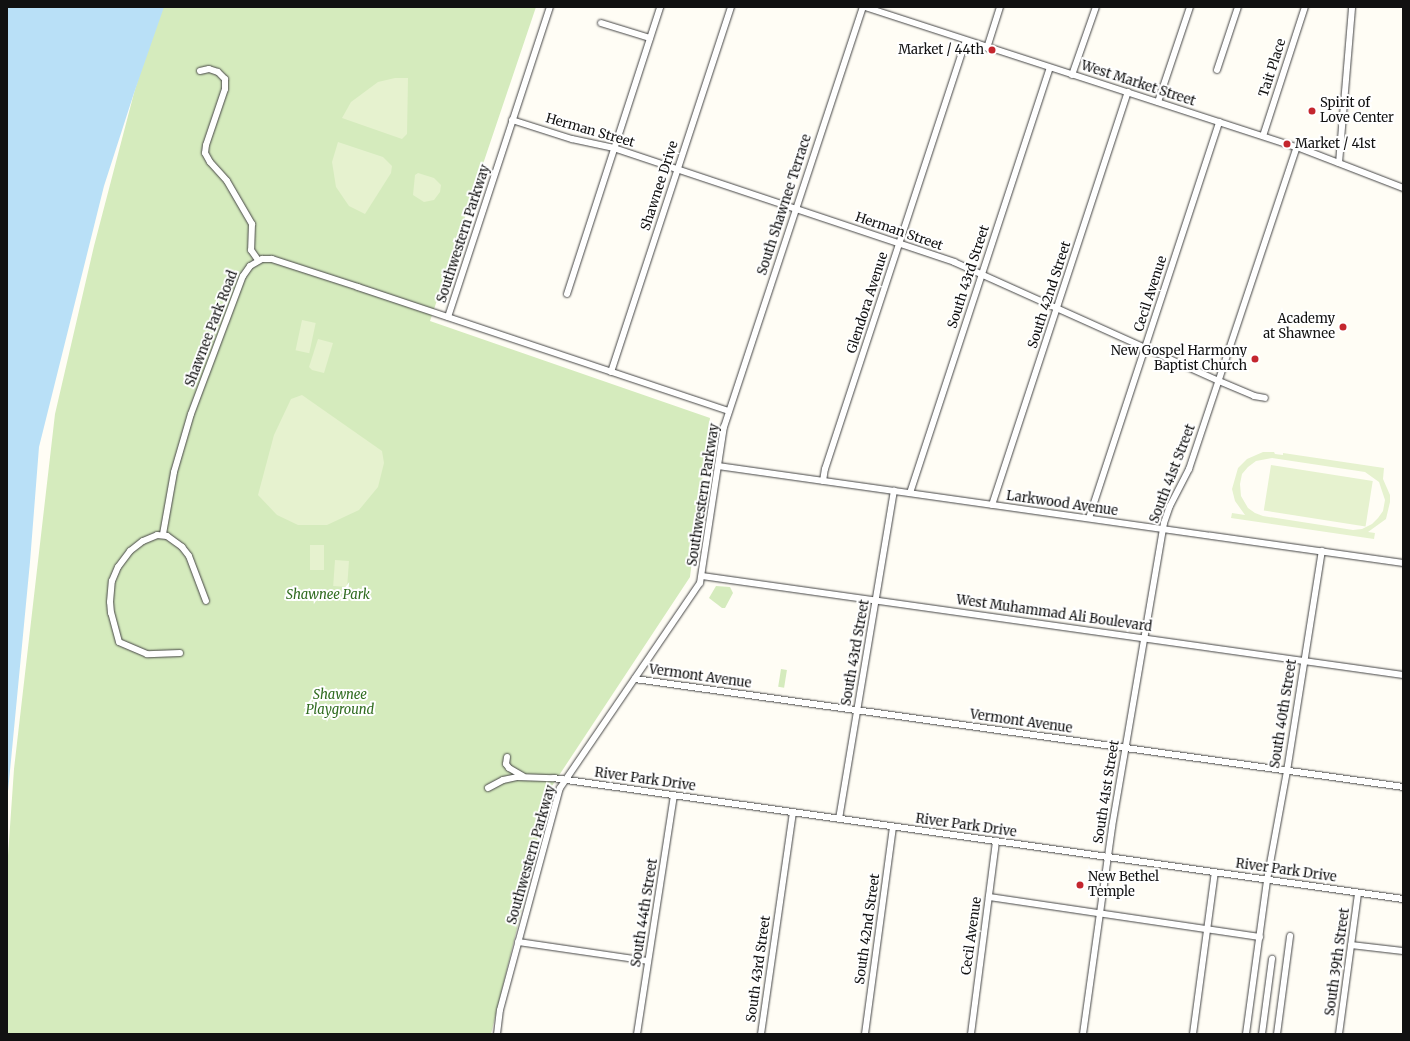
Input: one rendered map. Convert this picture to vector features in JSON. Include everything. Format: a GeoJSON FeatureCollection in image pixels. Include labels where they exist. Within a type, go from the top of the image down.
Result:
{"type":"FeatureCollection","features":[{"type":"Feature","properties":{"kind":"street","name":"Southwestern Parkway"},"geometry":{"type":"LineString","coordinates":[[497,1034],[500,1010],[560,788],[695,593],[702,576],[724,427],[729,411],[448,317],[550,7]]}},
{"type":"Feature","properties":{"kind":"street"},"geometry":{"type":"LineString","coordinates":[[567,294],[660,7]]}},
{"type":"Feature","properties":{"kind":"street","name":"Shawnee Drive"},"geometry":{"type":"LineString","coordinates":[[611,372],[731,7]]}},
{"type":"Feature","properties":{"kind":"street","name":"West Market Street"},"geometry":{"type":"LineString","coordinates":[[864,7],[986,48],[1297,147],[1403,188]]}},
{"type":"Feature","properties":{"kind":"street","name":"South Shawnee Terrace"},"geometry":{"type":"LineString","coordinates":[[729,411],[864,7]]}},
{"type":"Feature","properties":{"kind":"street"},"geometry":{"type":"LineString","coordinates":[[986,48],[1000,7]]}},
{"type":"Feature","properties":{"kind":"street"},"geometry":{"type":"LineString","coordinates":[[1072,75],[1096,7]]}},
{"type":"Feature","properties":{"kind":"street"},"geometry":{"type":"LineString","coordinates":[[1158,102],[1190,7]]}},
{"type":"Feature","properties":{"kind":"street"},"geometry":{"type":"LineString","coordinates":[[1217,70],[1238,7]]}},
{"type":"Feature","properties":{"kind":"street","name":"Tait Place"},"geometry":{"type":"LineString","coordinates":[[1263,136],[1305,7]]}},
{"type":"Feature","properties":{"kind":"street"},"geometry":{"type":"LineString","coordinates":[[1339,163],[1352,7]]}},
{"type":"Feature","properties":{"kind":"street"},"geometry":{"type":"LineString","coordinates":[[602,23],[650,38]]}},
{"type":"Feature","properties":{"kind":"street","name":"Glendora Avenue"},"geometry":{"type":"LineString","coordinates":[[823,481],[828,461],[966,41]]}},
{"type":"Feature","properties":{"kind":"street","name":"South 43rd Street"},"geometry":{"type":"LineString","coordinates":[[910,493],[1050,68]]}},
{"type":"Feature","properties":{"kind":"street"},"geometry":{"type":"LineString","coordinates":[[200,71],[210,69],[218,72],[225,79],[225,89],[206,145],[205,153],[210,162],[227,181],[252,224],[251,250],[258,260],[272,259],[448,317]]}},
{"type":"Feature","properties":{"kind":"street","name":"South 42nd Street"},"geometry":{"type":"LineString","coordinates":[[992,505],[1128,92]]}},
{"type":"Feature","properties":{"kind":"street","name":"Herman Street"},"geometry":{"type":"LineString","coordinates":[[512,120],[572,139],[614,148],[954,262],[1219,381],[1254,396],[1265,398]]}},
{"type":"Feature","properties":{"kind":"street","name":"Cecil Avenue"},"geometry":{"type":"LineString","coordinates":[[1089,518],[1219,122]]}},
{"type":"Feature","properties":{"kind":"street","name":"South 41st Street"},"geometry":{"type":"LineString","coordinates":[[1084,1034],[1107,857],[1162,529],[1170,506],[1189,469],[1297,147]]}},
{"type":"Feature","properties":{"kind":"street","name":"Shawnee Park Road"},"geometry":{"type":"LineString","coordinates":[[163,534],[174,472],[191,414],[237,290],[247,270],[258,260]]}},
{"type":"Feature","properties":{"kind":"street","name":"Larkwood Avenue"},"geometry":{"type":"LineString","coordinates":[[718,466],[1403,563]]}},
{"type":"Feature","properties":{"kind":"street","name":"South 43rd Street"},"geometry":{"type":"LineString","coordinates":[[839,819],[894,491]]}},
{"type":"Feature","properties":{"kind":"street"},"geometry":{"type":"LineString","coordinates":[[180,653],[146,654],[119,642],[111,613],[110,594],[112,581],[122,560],[130,551],[143,541],[163,534],[172,538],[189,556],[206,601]]}},
{"type":"Feature","properties":{"kind":"street","name":"South 40th Street"},"geometry":{"type":"LineString","coordinates":[[1246,1034],[1267,880],[1287,771],[1303,661],[1322,551]]}},
{"type":"Feature","properties":{"kind":"street","name":"West Muhammad Ali Boulevard"},"geometry":{"type":"LineString","coordinates":[[702,576],[1403,675]]}},
{"type":"Feature","properties":{"kind":"street","name":"Vermont Avenue"},"geometry":{"type":"LineString","coordinates":[[635,679],[1403,787]]}},
{"type":"Feature","properties":{"kind":"street","name":"River Park Drive"},"geometry":{"type":"LineString","coordinates":[[507,757],[506,764],[509,768],[525,776]]}},
{"type":"Feature","properties":{"kind":"street","name":"River Park Drive"},"geometry":{"type":"LineString","coordinates":[[488,788],[503,780],[525,776],[566,780],[1403,899]]}},
{"type":"Feature","properties":{"kind":"street","name":"South 44th Street"},"geometry":{"type":"LineString","coordinates":[[637,1034],[674,796]]}},
{"type":"Feature","properties":{"kind":"street","name":"South 43rd Street"},"geometry":{"type":"LineString","coordinates":[[761,1034],[793,812]]}},
{"type":"Feature","properties":{"kind":"street","name":"South 42nd Street"},"geometry":{"type":"LineString","coordinates":[[865,1034],[893,827]]}},
{"type":"Feature","properties":{"kind":"street","name":"Cecil Avenue"},"geometry":{"type":"LineString","coordinates":[[970,1034],[996,841]]}},
{"type":"Feature","properties":{"kind":"street"},"geometry":{"type":"LineString","coordinates":[[1193,1034],[1215,872]]}},
{"type":"Feature","properties":{"kind":"street","name":"South 39th Street"},"geometry":{"type":"LineString","coordinates":[[1339,1034],[1358,893]]}},
{"type":"Feature","properties":{"kind":"street"},"geometry":{"type":"LineString","coordinates":[[989,898],[1260,937]]}},
{"type":"Feature","properties":{"kind":"street"},"geometry":{"type":"LineString","coordinates":[[1277,1034],[1290,936]]}},
{"type":"Feature","properties":{"kind":"street"},"geometry":{"type":"LineString","coordinates":[[518,942],[648,961]]}},
{"type":"Feature","properties":{"kind":"street"},"geometry":{"type":"LineString","coordinates":[[1351,945],[1403,951]]}},
{"type":"Feature","properties":{"kind":"street"},"geometry":{"type":"LineString","coordinates":[[1262,1034],[1272,959]]}},
{"type":"Feature","properties":{"kind":"green space","name":"Shawnee Park"},"geometry":{"type":"Polygon","coordinates":[[[160,7],[536,7],[430,321],[710,418],[690,577],[552,786],[491,1034],[7,1034],[7,870],[14,769],[55,414],[94,246],[134,93],[160,7]]]}},
{"type":"Feature","properties":{"kind":"green space"},"geometry":{"type":"Polygon","coordinates":[[[395,78],[408,78],[407,134],[402,139],[342,118],[351,102],[378,82],[395,78]]]}},
{"type":"Feature","properties":{"kind":"green space"},"geometry":{"type":"Polygon","coordinates":[[[338,142],[383,157],[392,166],[391,173],[365,214],[349,206],[336,187],[332,162],[338,142]]]}},
{"type":"Feature","properties":{"kind":"green space"},"geometry":{"type":"Polygon","coordinates":[[[418,173],[434,178],[441,185],[440,192],[434,200],[424,202],[413,195],[415,175],[418,173]]]}},
{"type":"Feature","properties":{"kind":"green space"},"geometry":{"type":"Polygon","coordinates":[[[302,320],[316,323],[309,353],[296,350],[302,320]]]}},
{"type":"Feature","properties":{"kind":"green space"},"geometry":{"type":"Polygon","coordinates":[[[318,339],[333,343],[324,373],[312,370],[309,367],[318,339]]]}},
{"type":"Feature","properties":{"kind":"green space"},"geometry":{"type":"Polygon","coordinates":[[[302,395],[382,451],[384,463],[378,487],[359,510],[327,525],[298,525],[277,515],[258,495],[274,435],[291,399],[302,395]]]}},
{"type":"Feature","properties":{"kind":"green space"},"geometry":{"type":"Polygon","coordinates":[[[1263,452],[1274,452],[1275,454],[1283,455],[1283,453],[1384,468],[1383,479],[1390,495],[1386,519],[1368,532],[1375,533],[1374,539],[1231,518],[1232,513],[1245,515],[1235,501],[1232,489],[1238,468],[1247,459],[1263,452]],[[1272,458],[1256,461],[1242,474],[1240,484],[1241,496],[1248,508],[1263,516],[1353,530],[1362,529],[1372,524],[1378,518],[1383,511],[1385,500],[1379,482],[1365,472],[1272,458]]]}},
{"type":"Feature","properties":{"kind":"green space"},"geometry":{"type":"Polygon","coordinates":[[[1271,465],[1373,481],[1366,527],[1264,510],[1271,465]]]}},
{"type":"Feature","properties":{"kind":"green space"},"geometry":{"type":"Polygon","coordinates":[[[310,545],[324,545],[324,570],[310,570],[310,545]]]}},
{"type":"Feature","properties":{"kind":"green space"},"geometry":{"type":"Polygon","coordinates":[[[335,560],[349,561],[347,587],[333,586],[335,560]]]}},
{"type":"Feature","properties":{"kind":"green space"},"geometry":{"type":"Polygon","coordinates":[[[716,586],[730,587],[733,593],[725,608],[722,608],[709,598],[716,586]]]}},
{"type":"Feature","properties":{"kind":"green space"},"geometry":{"type":"Polygon","coordinates":[[[781,669],[787,670],[784,688],[778,687],[781,669]]]}},
{"type":"Feature","properties":{"kind":"water"},"geometry":{"type":"Polygon","coordinates":[[[7,7],[164,7],[104,186],[39,447],[30,562],[7,802],[7,7]]]}},
{"type":"Feature","properties":{"kind":"place","name":"Market / 44th"},"geometry":{"type":"Point","coordinates":[992,50]}},
{"type":"Feature","properties":{"kind":"place","name":"Spirit of Love Center"},"geometry":{"type":"Point","coordinates":[1312,111]}},
{"type":"Feature","properties":{"kind":"place","name":"Market / 41st"},"geometry":{"type":"Point","coordinates":[1287,144]}},
{"type":"Feature","properties":{"kind":"place","name":"Academy at Shawnee"},"geometry":{"type":"Point","coordinates":[1343,327]}},
{"type":"Feature","properties":{"kind":"place","name":"New Gospel Harmony Baptist Church"},"geometry":{"type":"Point","coordinates":[1255,359]}},
{"type":"Feature","properties":{"kind":"place","name":"New Bethel Temple"},"geometry":{"type":"Point","coordinates":[1080,885]}},
{"type":"Feature","properties":{"kind":"park label","name":"Shawnee Playground"},"geometry":{"type":"Point","coordinates":[340,704]}}]}
